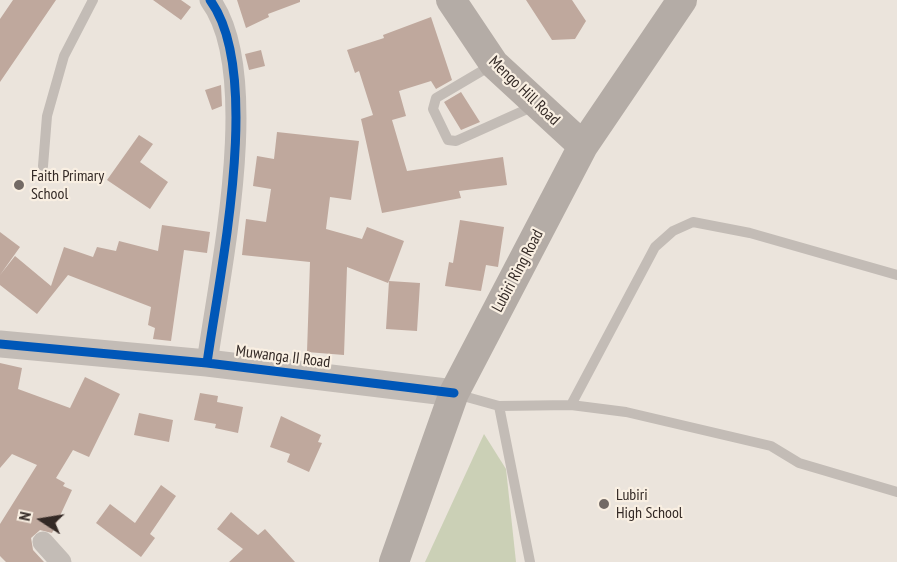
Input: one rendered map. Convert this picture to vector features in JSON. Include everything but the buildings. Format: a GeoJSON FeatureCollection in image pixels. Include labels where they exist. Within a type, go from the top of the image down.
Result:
{"type":"FeatureCollection","features":[{"type":"Feature","properties":{"kind":"main road","name":"Mengo Hill Road"},"geometry":{"type":"LineString","coordinates":[[451,0],[494,64],[583,146]]}},
{"type":"Feature","properties":{"kind":"main road","name":"Lubiri Ring Road"},"geometry":{"type":"LineString","coordinates":[[394,562],[454,393],[583,146],[682,0]]}},
{"type":"Feature","properties":{"kind":"street"},"geometry":{"type":"LineString","coordinates":[[207,363],[235,167],[236,97],[229,39],[220,13],[210,0]]}},
{"type":"Feature","properties":{"kind":"street","name":"Muwanga II Road"},"geometry":{"type":"LineString","coordinates":[[0,344],[207,363],[454,393]]}},
{"type":"Feature","properties":{"kind":"street"},"geometry":{"type":"LineString","coordinates":[[43,542],[61,562]]}},
{"type":"Feature","properties":{"kind":"lane"},"geometry":{"type":"LineString","coordinates":[[44,166],[47,116],[64,56],[93,0]]}},
{"type":"Feature","properties":{"kind":"lane"},"geometry":{"type":"LineString","coordinates":[[494,64],[436,98],[433,109],[448,140],[456,141],[537,105]]}},
{"type":"Feature","properties":{"kind":"lane"},"geometry":{"type":"LineString","coordinates":[[571,405],[655,247],[674,231],[693,222],[750,233],[897,275]]}},
{"type":"Feature","properties":{"kind":"lane"},"geometry":{"type":"LineString","coordinates":[[454,393],[499,406],[571,405],[626,411],[771,446],[799,464],[897,492]]}},
{"type":"Feature","properties":{"kind":"lane"},"geometry":{"type":"LineString","coordinates":[[499,406],[530,562]]}},
{"type":"Feature","properties":{"kind":"green space"},"geometry":{"type":"Polygon","coordinates":[[[484,434],[506,469],[516,562],[425,562],[484,434]]]}},
{"type":"Feature","properties":{"kind":"cycle path"},"geometry":{"type":"LineString","coordinates":[[207,363],[227,229],[236,124],[234,75],[226,33],[210,0]]}},
{"type":"Feature","properties":{"kind":"cycle path"},"geometry":{"type":"LineString","coordinates":[[0,344],[207,363],[454,393]]}},
{"type":"Feature","properties":{"kind":"place","name":"Faith Primary School"},"geometry":{"type":"Point","coordinates":[19,185]}},
{"type":"Feature","properties":{"kind":"place","name":"Lubiri High School"},"geometry":{"type":"Point","coordinates":[604,504]}}]}
